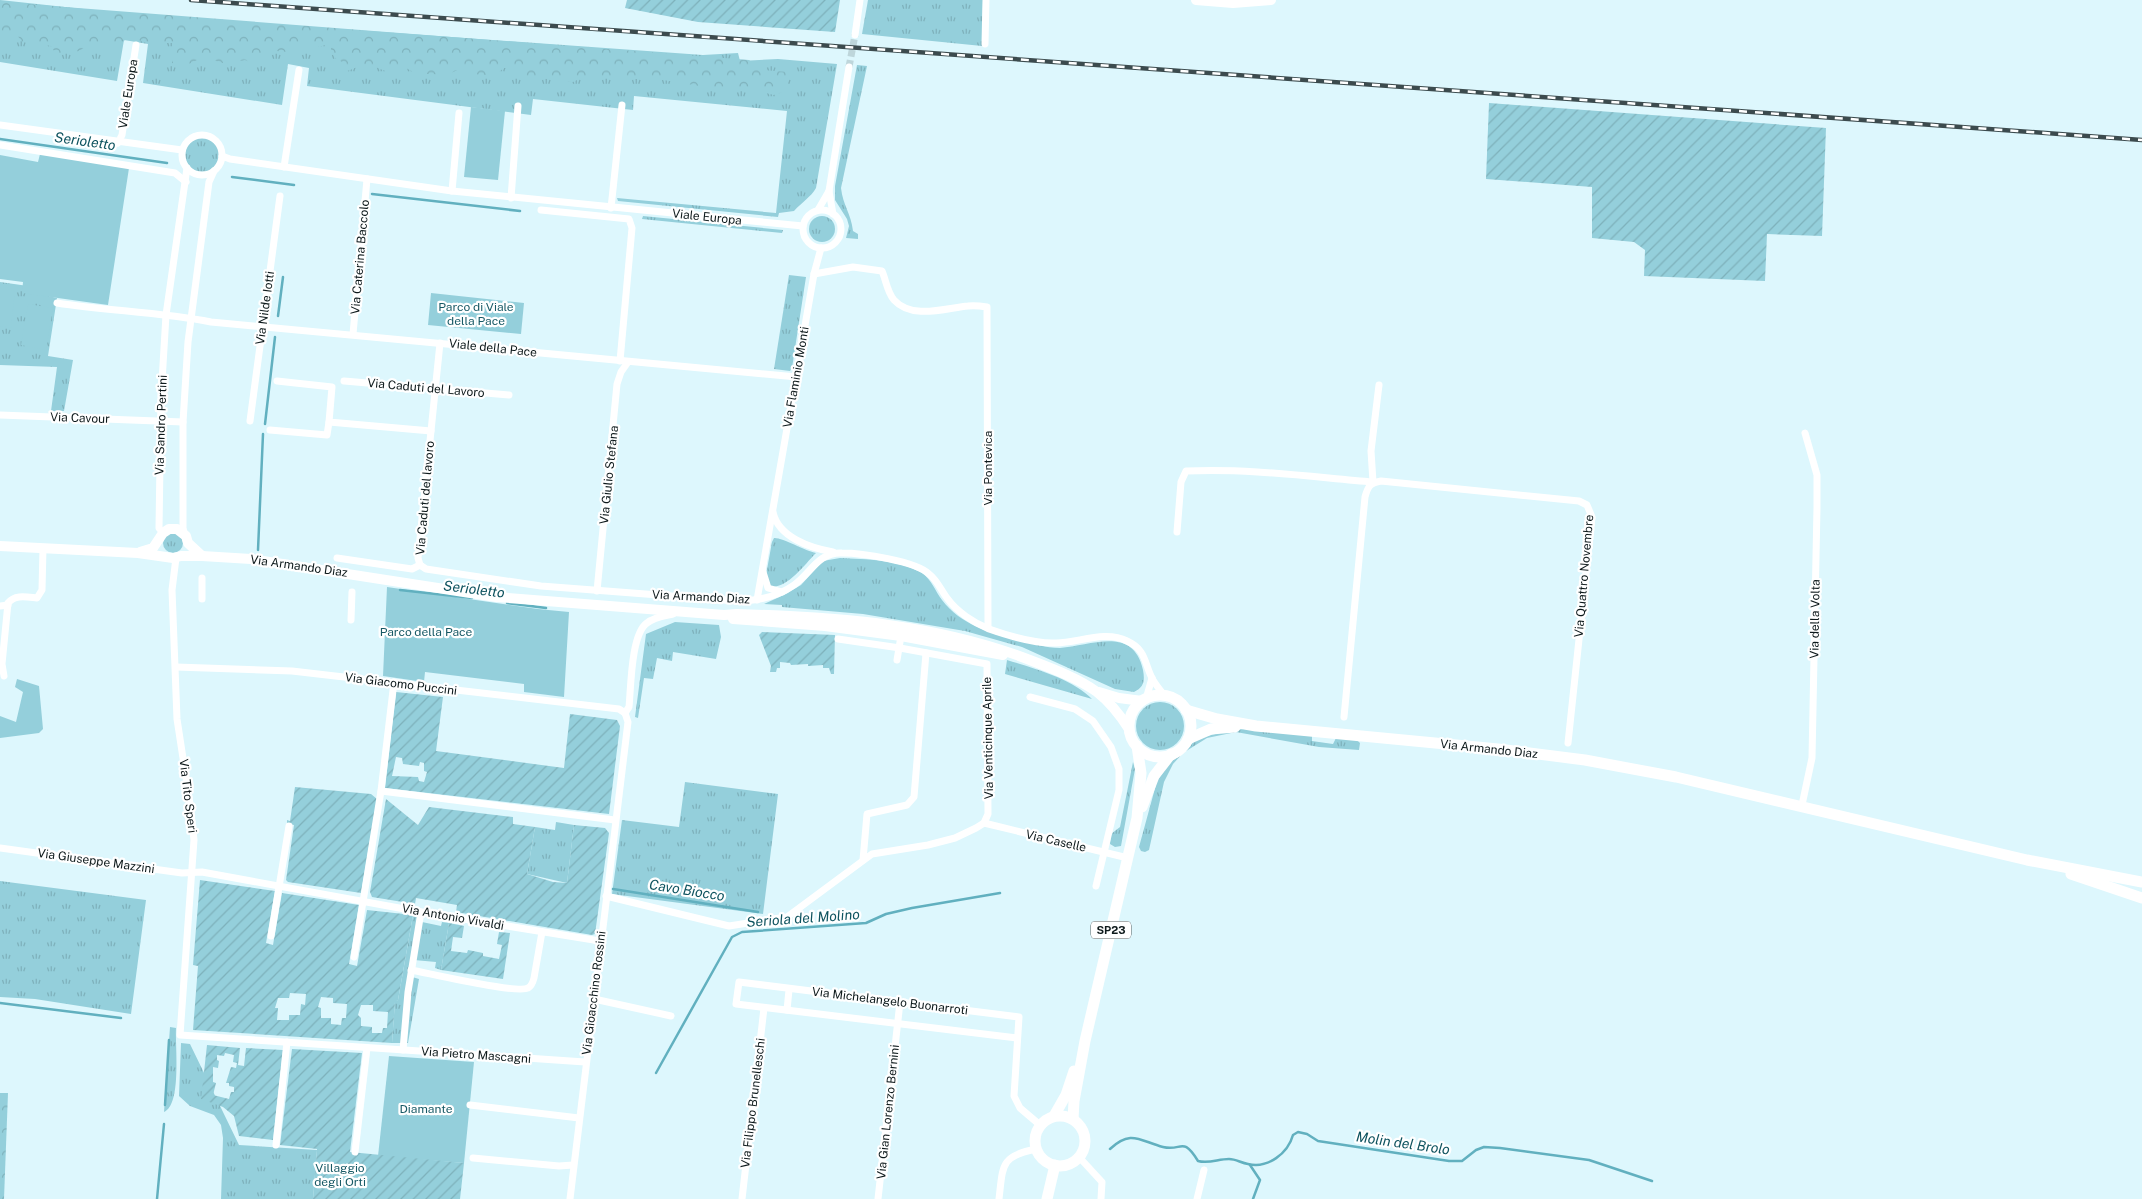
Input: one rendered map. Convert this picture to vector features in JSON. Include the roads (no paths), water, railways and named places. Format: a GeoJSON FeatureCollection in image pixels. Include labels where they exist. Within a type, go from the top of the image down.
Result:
{"type":"FeatureCollection","features":[{"type":"Feature","properties":{"kind":"main road"},"geometry":{"type":"LineString","coordinates":[[1196,0],[1233,3],[1271,0]]}},
{"type":"Feature","properties":{"kind":"main road"},"geometry":{"type":"LineString","coordinates":[[138,552],[152,548],[169,529],[177,529],[202,556]]}},
{"type":"Feature","properties":{"kind":"main road"},"geometry":{"type":"LineString","coordinates":[[160,537],[161,553],[175,557],[186,552],[187,539]]}},
{"type":"Feature","properties":{"kind":"main road","name":"Via Armando Diaz"},"geometry":{"type":"LineString","coordinates":[[0,546],[138,552],[175,557],[202,556],[280,562],[496,597],[724,616],[736,620],[825,626],[901,636],[1031,660]]}},
{"type":"Feature","properties":{"kind":"main road","name":"Via Armando Diaz"},"geometry":{"type":"LineString","coordinates":[[724,616],[737,614],[824,617],[922,630],[985,644],[1031,660],[1096,691],[1116,697],[1144,700]]}},
{"type":"Feature","properties":{"kind":"main road","name":"Via Armando Diaz"},"geometry":{"type":"LineString","coordinates":[[901,636],[922,630]]}},
{"type":"Feature","properties":{"kind":"main road","name":"Via Armando Diaz"},"geometry":{"type":"LineString","coordinates":[[1096,691],[1114,708],[1129,729]]}},
{"type":"Feature","properties":{"kind":"main road"},"geometry":{"type":"LineString","coordinates":[[1164,695],[1175,699],[1186,710],[1190,724],[1188,738],[1181,748],[1171,754],[1153,756],[1137,746],[1129,729],[1132,713],[1144,700],[1164,695]]}},
{"type":"Feature","properties":{"kind":"main road","name":"Via Armando Diaz"},"geometry":{"type":"LineString","coordinates":[[1186,710],[1217,719],[1256,726],[1538,754],[1667,775],[1802,805]]}},
{"type":"Feature","properties":{"kind":"main road","name":"Via Armando Diaz"},"geometry":{"type":"LineString","coordinates":[[1188,738],[1210,729],[1256,726]]}},
{"type":"Feature","properties":{"kind":"main road","name":"SP23"},"geometry":{"type":"LineString","coordinates":[[1073,1119],[1074,1101],[1085,1042],[1137,818],[1141,773],[1137,746]]}},
{"type":"Feature","properties":{"kind":"main road","name":"SP23"},"geometry":{"type":"LineString","coordinates":[[1137,818],[1154,776],[1171,754]]}},
{"type":"Feature","properties":{"kind":"main road"},"geometry":{"type":"LineString","coordinates":[[1802,805],[2027,860],[2142,882]]}},
{"type":"Feature","properties":{"kind":"main road"},"geometry":{"type":"LineString","coordinates":[[2027,860],[2142,898]]}},
{"type":"Feature","properties":{"kind":"main road","name":"SP23"},"geometry":{"type":"LineString","coordinates":[[1040,1125],[1046,1119],[1054,1116],[1066,1094],[1085,1042]]}},
{"type":"Feature","properties":{"kind":"main road"},"geometry":{"type":"LineString","coordinates":[[1040,1125],[1035,1141],[1040,1157],[1055,1165],[1068,1164],[1079,1157],[1085,1141],[1084,1133],[1073,1119],[1067,1116],[1054,1116]]}},
{"type":"Feature","properties":{"kind":"main road"},"geometry":{"type":"LineString","coordinates":[[1047,1199],[1055,1165]]}},
{"type":"Feature","properties":{"kind":"street"},"geometry":{"type":"LineString","coordinates":[[855,35],[860,0]]}},
{"type":"Feature","properties":{"kind":"street"},"geometry":{"type":"LineString","coordinates":[[984,44],[986,0]]}},
{"type":"Feature","properties":{"kind":"street","name":"Viale Europa"},"geometry":{"type":"LineString","coordinates":[[118,142],[122,135],[136,46]]}},
{"type":"Feature","properties":{"kind":"street"},"geometry":{"type":"LineString","coordinates":[[829,190],[818,210],[810,214],[804,226],[807,241],[820,248],[831,245],[838,238],[841,227],[833,214],[829,190],[849,67]]}},
{"type":"Feature","properties":{"kind":"street"},"geometry":{"type":"LineString","coordinates":[[284,167],[299,70]]}},
{"type":"Feature","properties":{"kind":"street"},"geometry":{"type":"LineString","coordinates":[[511,198],[518,106]]}},
{"type":"Feature","properties":{"kind":"street"},"geometry":{"type":"LineString","coordinates":[[611,208],[622,106]]}},
{"type":"Feature","properties":{"kind":"street"},"geometry":{"type":"LineString","coordinates":[[452,191],[459,113]]}},
{"type":"Feature","properties":{"kind":"street","name":"Viale Europa"},"geometry":{"type":"LineString","coordinates":[[0,125],[182,150]]}},
{"type":"Feature","properties":{"kind":"street"},"geometry":{"type":"LineString","coordinates":[[196,135],[206,135],[215,139],[221,147],[222,156],[220,164],[214,171],[205,175],[195,174],[187,168],[182,150],[187,141],[196,135]]}},
{"type":"Feature","properties":{"kind":"street"},"geometry":{"type":"LineString","coordinates":[[0,145],[175,173],[186,182]]}},
{"type":"Feature","properties":{"kind":"street","name":"Viale Europa"},"geometry":{"type":"LineString","coordinates":[[222,156],[284,167],[452,191],[804,226]]}},
{"type":"Feature","properties":{"kind":"street","name":"Via Sandro Pertini"},"geometry":{"type":"LineString","coordinates":[[160,537],[160,421],[166,315],[187,168]]}},
{"type":"Feature","properties":{"kind":"street","name":"Via Sandro Pertini"},"geometry":{"type":"LineString","coordinates":[[187,539],[183,528],[183,422],[190,318],[209,182],[214,171]]}},
{"type":"Feature","properties":{"kind":"street","name":"Via Caterina Baccolo"},"geometry":{"type":"LineString","coordinates":[[353,334],[366,179]]}},
{"type":"Feature","properties":{"kind":"street","name":"Via Nilde Iotti"},"geometry":{"type":"LineString","coordinates":[[250,421],[280,196]]}},
{"type":"Feature","properties":{"kind":"street","name":"Via Giulio Stefana"},"geometry":{"type":"LineString","coordinates":[[541,210],[628,219],[632,228],[624,361],[618,384],[598,590]]}},
{"type":"Feature","properties":{"kind":"street"},"geometry":{"type":"LineString","coordinates":[[818,210],[833,214]]}},
{"type":"Feature","properties":{"kind":"street","name":"Via Flaminio Monti"},"geometry":{"type":"LineString","coordinates":[[757,600],[772,506],[820,248]]}},
{"type":"Feature","properties":{"kind":"street","name":"Via Pontevica"},"geometry":{"type":"LineString","coordinates":[[814,274],[853,267],[882,271],[890,295],[895,301],[912,309],[935,311],[965,306],[988,307],[988,628]]}},
{"type":"Feature","properties":{"kind":"street"},"geometry":{"type":"LineString","coordinates":[[57,303],[108,311],[190,318]]}},
{"type":"Feature","properties":{"kind":"street","name":"Viale della Pace"},"geometry":{"type":"LineString","coordinates":[[190,318],[211,322],[797,377]]}},
{"type":"Feature","properties":{"kind":"street","name":"Via Caduti del lavoro"},"geometry":{"type":"LineString","coordinates":[[420,565],[418,558],[440,343]]}},
{"type":"Feature","properties":{"kind":"street"},"geometry":{"type":"LineString","coordinates":[[270,430],[327,435],[332,387],[277,380]]}},
{"type":"Feature","properties":{"kind":"street","name":"Via Caduti del Lavoro"},"geometry":{"type":"LineString","coordinates":[[344,381],[508,395]]}},
{"type":"Feature","properties":{"kind":"street"},"geometry":{"type":"LineString","coordinates":[[1344,717],[1365,497],[1368,486],[1373,482],[1372,451],[1379,385]]}},
{"type":"Feature","properties":{"kind":"street","name":"Via Cavour"},"geometry":{"type":"LineString","coordinates":[[0,415],[183,422]]}},
{"type":"Feature","properties":{"kind":"street","name":"Via Caduti del lavoro"},"geometry":{"type":"LineString","coordinates":[[328,422],[431,431]]}},
{"type":"Feature","properties":{"kind":"street","name":"Via della Volta"},"geometry":{"type":"LineString","coordinates":[[1802,805],[1812,758],[1817,507],[1817,475],[1805,433]]}},
{"type":"Feature","properties":{"kind":"street","name":"Via Quattro Novembre"},"geometry":{"type":"LineString","coordinates":[[1176,532],[1181,482],[1186,471],[1207,470],[1373,482],[1382,481],[1579,501],[1590,508],[1592,517],[1568,743]]}},
{"type":"Feature","properties":{"kind":"street"},"geometry":{"type":"LineString","coordinates":[[772,506],[774,518],[781,530],[791,537],[818,549],[836,553]]}},
{"type":"Feature","properties":{"kind":"street"},"geometry":{"type":"LineString","coordinates":[[767,538],[771,531],[781,530]]}},
{"type":"Feature","properties":{"kind":"street"},"geometry":{"type":"LineString","coordinates":[[4,676],[2,664],[8,605],[12,598],[37,598],[42,590],[43,548]]}},
{"type":"Feature","properties":{"kind":"street"},"geometry":{"type":"LineString","coordinates":[[818,549],[820,555],[818,560]]}},
{"type":"Feature","properties":{"kind":"street","name":"Via Armando Diaz"},"geometry":{"type":"LineString","coordinates":[[337,558],[412,569],[420,565],[426,569],[490,580],[730,601],[757,600],[782,592],[798,582],[818,560],[836,553],[848,553],[904,562],[919,567],[934,578],[946,597],[957,609],[988,628],[1025,639],[1051,644],[1108,637],[1124,639],[1142,652],[1152,678],[1164,695]]}},
{"type":"Feature","properties":{"kind":"street","name":"Via Tito Speri"},"geometry":{"type":"LineString","coordinates":[[175,557],[172,590],[177,719],[192,823],[192,872],[180,1035]]}},
{"type":"Feature","properties":{"kind":"street"},"geometry":{"type":"LineString","coordinates":[[762,569],[768,588],[782,592]]}},
{"type":"Feature","properties":{"kind":"street"},"geometry":{"type":"LineString","coordinates":[[202,578],[202,599]]}},
{"type":"Feature","properties":{"kind":"street"},"geometry":{"type":"LineString","coordinates":[[351,620],[352,592]]}},
{"type":"Feature","properties":{"kind":"street"},"geometry":{"type":"LineString","coordinates":[[0,606],[8,605]]}},
{"type":"Feature","properties":{"kind":"street","name":"Via Gioacchino Rossini"},"geometry":{"type":"LineString","coordinates":[[570,1199],[585,1062],[628,722],[625,713],[629,707],[636,642],[640,630],[646,623],[658,617],[681,612]]}},
{"type":"Feature","properties":{"kind":"street"},"geometry":{"type":"LineString","coordinates":[[897,660],[901,636]]}},
{"type":"Feature","properties":{"kind":"street"},"geometry":{"type":"LineString","coordinates":[[838,639],[958,659],[972,649]]}},
{"type":"Feature","properties":{"kind":"street"},"geometry":{"type":"LineString","coordinates":[[863,860],[867,814],[907,805],[914,797],[926,653]]}},
{"type":"Feature","properties":{"kind":"street","name":"Via Venticinque Aprile"},"geometry":{"type":"LineString","coordinates":[[958,659],[987,664],[988,814],[984,823]]}},
{"type":"Feature","properties":{"kind":"street","name":"Via Giacomo Puccini"},"geometry":{"type":"LineString","coordinates":[[176,667],[292,671],[619,709],[625,713]]}},
{"type":"Feature","properties":{"kind":"street"},"geometry":{"type":"LineString","coordinates":[[1144,700],[1152,678]]}},
{"type":"Feature","properties":{"kind":"street"},"geometry":{"type":"LineString","coordinates":[[354,957],[381,790],[394,682]]}},
{"type":"Feature","properties":{"kind":"street"},"geometry":{"type":"LineString","coordinates":[[1030,697],[1076,709],[1093,721],[1111,747],[1118,770],[1119,790],[1096,886]]}},
{"type":"Feature","properties":{"kind":"street"},"geometry":{"type":"LineString","coordinates":[[381,790],[615,820]]}},
{"type":"Feature","properties":{"kind":"street"},"geometry":{"type":"LineString","coordinates":[[606,896],[729,926],[768,921],[787,917],[872,854],[928,845],[955,838],[984,823]]}},
{"type":"Feature","properties":{"kind":"street","name":"Via Caselle"},"geometry":{"type":"LineString","coordinates":[[984,823],[1128,858]]}},
{"type":"Feature","properties":{"kind":"street"},"geometry":{"type":"LineString","coordinates":[[271,936],[289,826]]}},
{"type":"Feature","properties":{"kind":"street","name":"Via Giuseppe Mazzini"},"geometry":{"type":"LineString","coordinates":[[0,848],[36,857],[182,873],[192,872]]}},
{"type":"Feature","properties":{"kind":"street","name":"Via Antonio Vivaldi"},"geometry":{"type":"LineString","coordinates":[[192,872],[279,885],[421,912],[600,941]]}},
{"type":"Feature","properties":{"kind":"street"},"geometry":{"type":"LineString","coordinates":[[403,1050],[411,970],[421,912]]}},
{"type":"Feature","properties":{"kind":"street"},"geometry":{"type":"LineString","coordinates":[[411,970],[522,990],[532,984],[542,932]]}},
{"type":"Feature","properties":{"kind":"street","name":"Via Michelangelo Buonarroti"},"geometry":{"type":"LineString","coordinates":[[1018,1038],[736,1004],[739,982],[789,990],[1019,1017],[1018,1038],[1014,1096],[1020,1108],[1040,1125]]}},
{"type":"Feature","properties":{"kind":"street"},"geometry":{"type":"LineString","coordinates":[[787,1010],[789,990]]}},
{"type":"Feature","properties":{"kind":"street"},"geometry":{"type":"LineString","coordinates":[[594,999],[671,1016]]}},
{"type":"Feature","properties":{"kind":"street","name":"Via Gian Lorenzo Bernini"},"geometry":{"type":"LineString","coordinates":[[878,1199],[900,1002]]}},
{"type":"Feature","properties":{"kind":"street","name":"Via Filippo Brunelleschi"},"geometry":{"type":"LineString","coordinates":[[742,1199],[764,1008]]}},
{"type":"Feature","properties":{"kind":"street","name":"Via Pietro Mascagni"},"geometry":{"type":"LineString","coordinates":[[180,1035],[585,1062]]}},
{"type":"Feature","properties":{"kind":"street"},"geometry":{"type":"LineString","coordinates":[[276,1144],[287,1042]]}},
{"type":"Feature","properties":{"kind":"street"},"geometry":{"type":"LineString","coordinates":[[355,1152],[367,1048]]}},
{"type":"Feature","properties":{"kind":"street"},"geometry":{"type":"LineString","coordinates":[[470,1105],[579,1118]]}},
{"type":"Feature","properties":{"kind":"street"},"geometry":{"type":"LineString","coordinates":[[999,1199],[1004,1164],[1010,1157],[1020,1152],[1036,1149]]}},
{"type":"Feature","properties":{"kind":"street"},"geometry":{"type":"LineString","coordinates":[[1079,1157],[1102,1182],[1102,1199]]}},
{"type":"Feature","properties":{"kind":"street"},"geometry":{"type":"LineString","coordinates":[[473,1158],[559,1166],[573,1165]]}},
{"type":"Feature","properties":{"kind":"street"},"geometry":{"type":"LineString","coordinates":[[1197,1199],[1204,1170]]}},
{"type":"Feature","properties":{"kind":"waterway","name":"Serioletto"},"geometry":{"type":"LineString","coordinates":[[0,139],[167,163]]}},
{"type":"Feature","properties":{"kind":"waterway","name":"Serioletto"},"geometry":{"type":"LineString","coordinates":[[232,177],[294,185]]}},
{"type":"Feature","properties":{"kind":"waterway"},"geometry":{"type":"LineString","coordinates":[[372,194],[520,211]]}},
{"type":"Feature","properties":{"kind":"waterway","name":"Serioletto"},"geometry":{"type":"LineString","coordinates":[[278,316],[283,277]]}},
{"type":"Feature","properties":{"kind":"waterway","name":"Serioletto"},"geometry":{"type":"LineString","coordinates":[[265,424],[275,337]]}},
{"type":"Feature","properties":{"kind":"waterway","name":"Serioletto"},"geometry":{"type":"LineString","coordinates":[[258,550],[263,434]]}},
{"type":"Feature","properties":{"kind":"waterway","name":"Serioletto"},"geometry":{"type":"LineString","coordinates":[[400,590],[472,598]]}},
{"type":"Feature","properties":{"kind":"waterway","name":"Serioletto"},"geometry":{"type":"LineString","coordinates":[[507,603],[546,608]]}},
{"type":"Feature","properties":{"kind":"waterway","name":"Cavo Biocco"},"geometry":{"type":"LineString","coordinates":[[613,889],[758,912]]}},
{"type":"Feature","properties":{"kind":"waterway","name":"Seriola del Molino"},"geometry":{"type":"LineString","coordinates":[[656,1073],[732,937],[742,932],[866,923],[886,914],[912,908],[1000,893]]}},
{"type":"Feature","properties":{"kind":"waterway","name":"Seriola del Molino"},"geometry":{"type":"LineString","coordinates":[[0,1003],[121,1018]]}},
{"type":"Feature","properties":{"kind":"waterway"},"geometry":{"type":"LineString","coordinates":[[165,1105],[169,1040]]}},
{"type":"Feature","properties":{"kind":"waterway"},"geometry":{"type":"LineString","coordinates":[[157,1199],[164,1124]]}},
{"type":"Feature","properties":{"kind":"waterway","name":"Molin del Brolo"},"geometry":{"type":"LineString","coordinates":[[1110,1149],[1124,1139],[1136,1138],[1169,1148],[1185,1146],[1198,1161],[1206,1162],[1229,1159],[1255,1165],[1270,1162],[1276,1158],[1287,1148],[1293,1135],[1298,1132],[1307,1134],[1318,1141],[1449,1161],[1462,1161],[1476,1150],[1484,1147],[1589,1160],[1652,1181]]}},
{"type":"Feature","properties":{"kind":"waterway"},"geometry":{"type":"LineString","coordinates":[[1250,1165],[1260,1180],[1253,1199]]}},
{"type":"Feature","properties":{"kind":"tunnel"},"geometry":{"type":"LineString","coordinates":[[849,67],[855,35]]}},
{"type":"Feature","properties":{"kind":"railway"},"geometry":{"type":"LineString","coordinates":[[191,0],[2142,140]]}},
{"type":"Feature","properties":{"kind":"park label","name":"Parco di Viale della Pace"},"geometry":{"type":"Point","coordinates":[476,314]}},
{"type":"Feature","properties":{"kind":"park label","name":"Parco della Pace"},"geometry":{"type":"Point","coordinates":[426,632]}},
{"type":"Feature","properties":{"kind":"park label","name":"Diamante"},"geometry":{"type":"Point","coordinates":[426,1109]}},
{"type":"Feature","properties":{"kind":"park label","name":"Villaggio degli Orti"},"geometry":{"type":"Point","coordinates":[340,1175]}}]}
